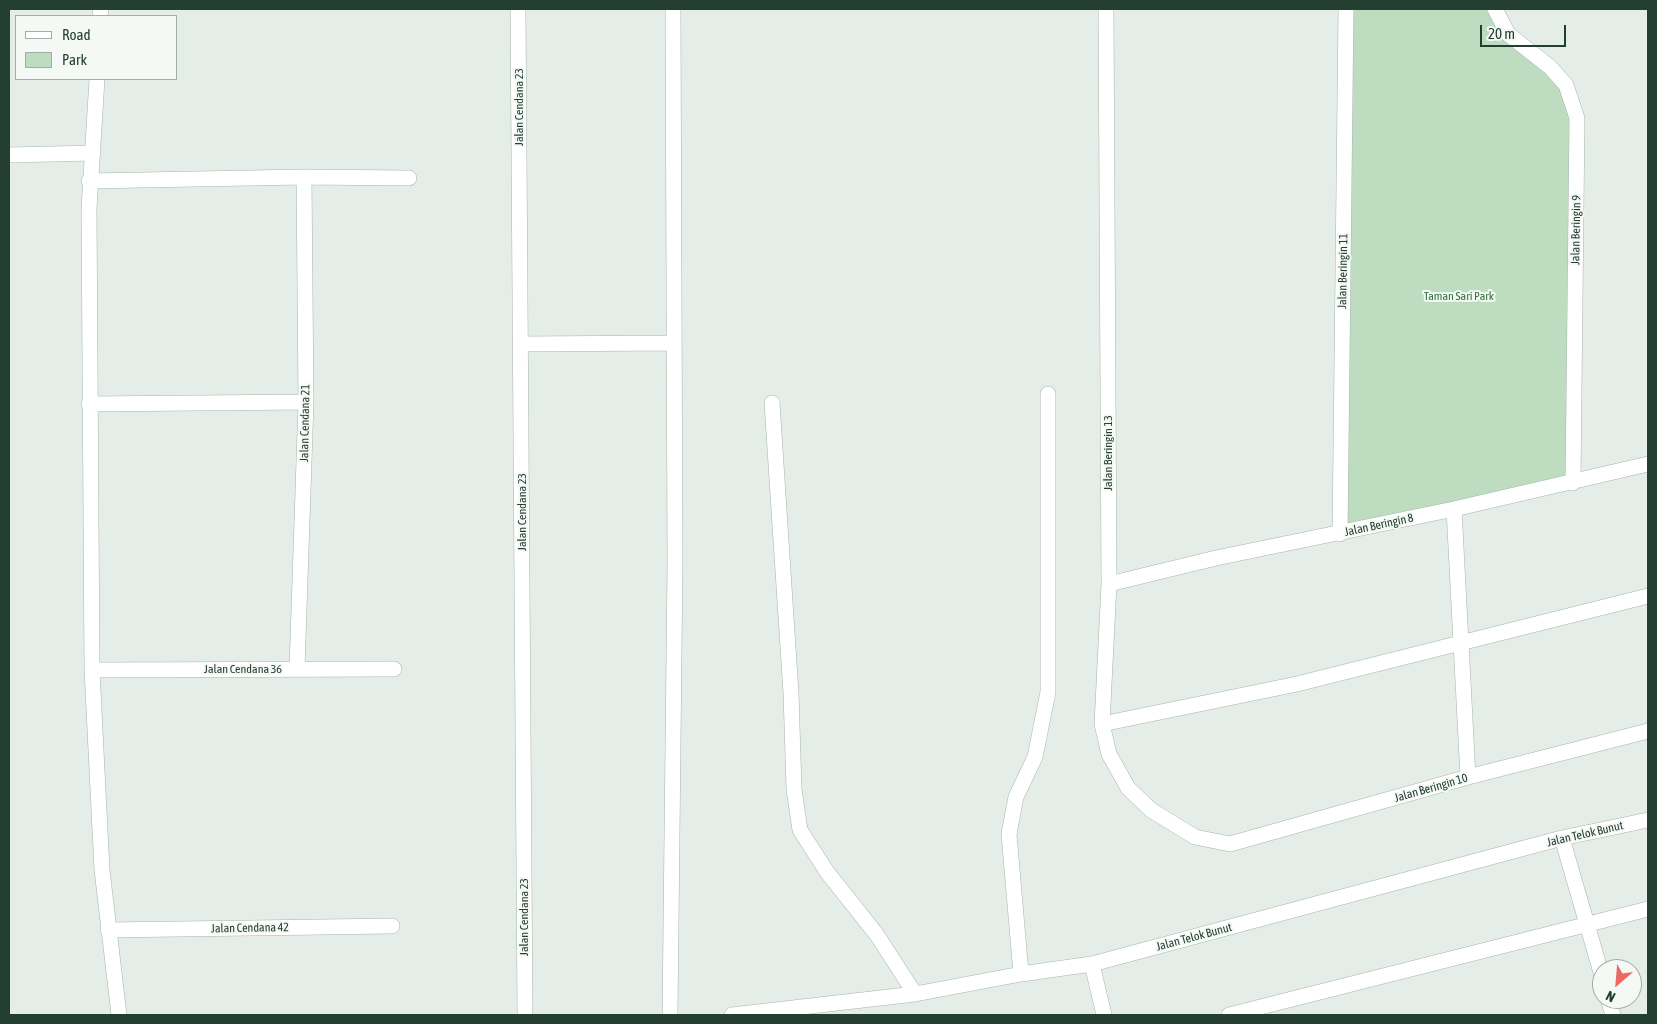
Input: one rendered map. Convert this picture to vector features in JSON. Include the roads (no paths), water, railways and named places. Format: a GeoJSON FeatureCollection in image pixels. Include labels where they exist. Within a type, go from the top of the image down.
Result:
{"type":"FeatureCollection","features":[{"type":"Feature","properties":{"kind":"street","name":"Jalan Cendana 23"},"geometry":{"type":"LineString","coordinates":[[518,9],[525,1015]]}},
{"type":"Feature","properties":{"kind":"street"},"geometry":{"type":"LineString","coordinates":[[670,1015],[675,584],[673,9]]}},
{"type":"Feature","properties":{"kind":"street","name":"Jalan Beringin 13"},"geometry":{"type":"LineString","coordinates":[[1106,9],[1109,584],[1102,724],[1109,754],[1128,788],[1151,810],[1195,837],[1214,842]]}},
{"type":"Feature","properties":{"kind":"street","name":"Jalan Beringin 11"},"geometry":{"type":"LineString","coordinates":[[1340,534],[1346,9]]}},
{"type":"Feature","properties":{"kind":"street","name":"Jalan Beringin 9"},"geometry":{"type":"LineString","coordinates":[[1495,9],[1508,34],[1550,67],[1566,85],[1577,118],[1573,483]]}},
{"type":"Feature","properties":{"kind":"street"},"geometry":{"type":"LineString","coordinates":[[97,80],[93,153],[89,181],[92,670],[108,930],[119,1015]]}},
{"type":"Feature","properties":{"kind":"street"},"geometry":{"type":"LineString","coordinates":[[9,155],[93,153]]}},
{"type":"Feature","properties":{"kind":"street"},"geometry":{"type":"LineString","coordinates":[[89,181],[304,177],[410,178]]}},
{"type":"Feature","properties":{"kind":"street","name":"Jalan Cendana 21"},"geometry":{"type":"LineString","coordinates":[[297,669],[306,402],[304,177]]}},
{"type":"Feature","properties":{"kind":"street"},"geometry":{"type":"LineString","coordinates":[[521,344],[674,343]]}},
{"type":"Feature","properties":{"kind":"street"},"geometry":{"type":"LineString","coordinates":[[1021,974],[1009,834],[1016,797],[1034,757],[1048,692],[1048,394]]}},
{"type":"Feature","properties":{"kind":"street"},"geometry":{"type":"LineString","coordinates":[[90,404],[306,402]]}},
{"type":"Feature","properties":{"kind":"street"},"geometry":{"type":"LineString","coordinates":[[772,404],[791,692],[794,789],[800,830],[827,872],[877,935],[915,994]]}},
{"type":"Feature","properties":{"kind":"street","name":"Jalan Beringin 8"},"geometry":{"type":"LineString","coordinates":[[1109,584],[1216,558],[1340,534],[1573,483],[1648,464]]}},
{"type":"Feature","properties":{"kind":"street"},"geometry":{"type":"LineString","coordinates":[[1454,509],[1468,777]]}},
{"type":"Feature","properties":{"kind":"street"},"geometry":{"type":"LineString","coordinates":[[1102,724],[1297,684],[1648,596]]}},
{"type":"Feature","properties":{"kind":"street","name":"Jalan Cendana 36"},"geometry":{"type":"LineString","coordinates":[[92,670],[394,670]]}},
{"type":"Feature","properties":{"kind":"street","name":"Jalan Beringin 10"},"geometry":{"type":"LineString","coordinates":[[1214,842],[1230,844],[1468,777],[1648,731]]}},
{"type":"Feature","properties":{"kind":"street","name":"Jalan Telok Bunut"},"geometry":{"type":"LineString","coordinates":[[732,1015],[915,994],[1021,974],[1092,964],[1562,838],[1648,820]]}},
{"type":"Feature","properties":{"kind":"street"},"geometry":{"type":"LineString","coordinates":[[1562,838],[1597,959]]}},
{"type":"Feature","properties":{"kind":"street"},"geometry":{"type":"LineString","coordinates":[[1228,1015],[1648,909]]}},
{"type":"Feature","properties":{"kind":"street","name":"Jalan Cendana 42"},"geometry":{"type":"LineString","coordinates":[[108,930],[392,926]]}},
{"type":"Feature","properties":{"kind":"street"},"geometry":{"type":"LineString","coordinates":[[1092,964],[1104,1015]]}},
{"type":"Feature","properties":{"kind":"park label","name":"Taman Sari Park"},"geometry":{"type":"Point","coordinates":[1459,296]}}]}
